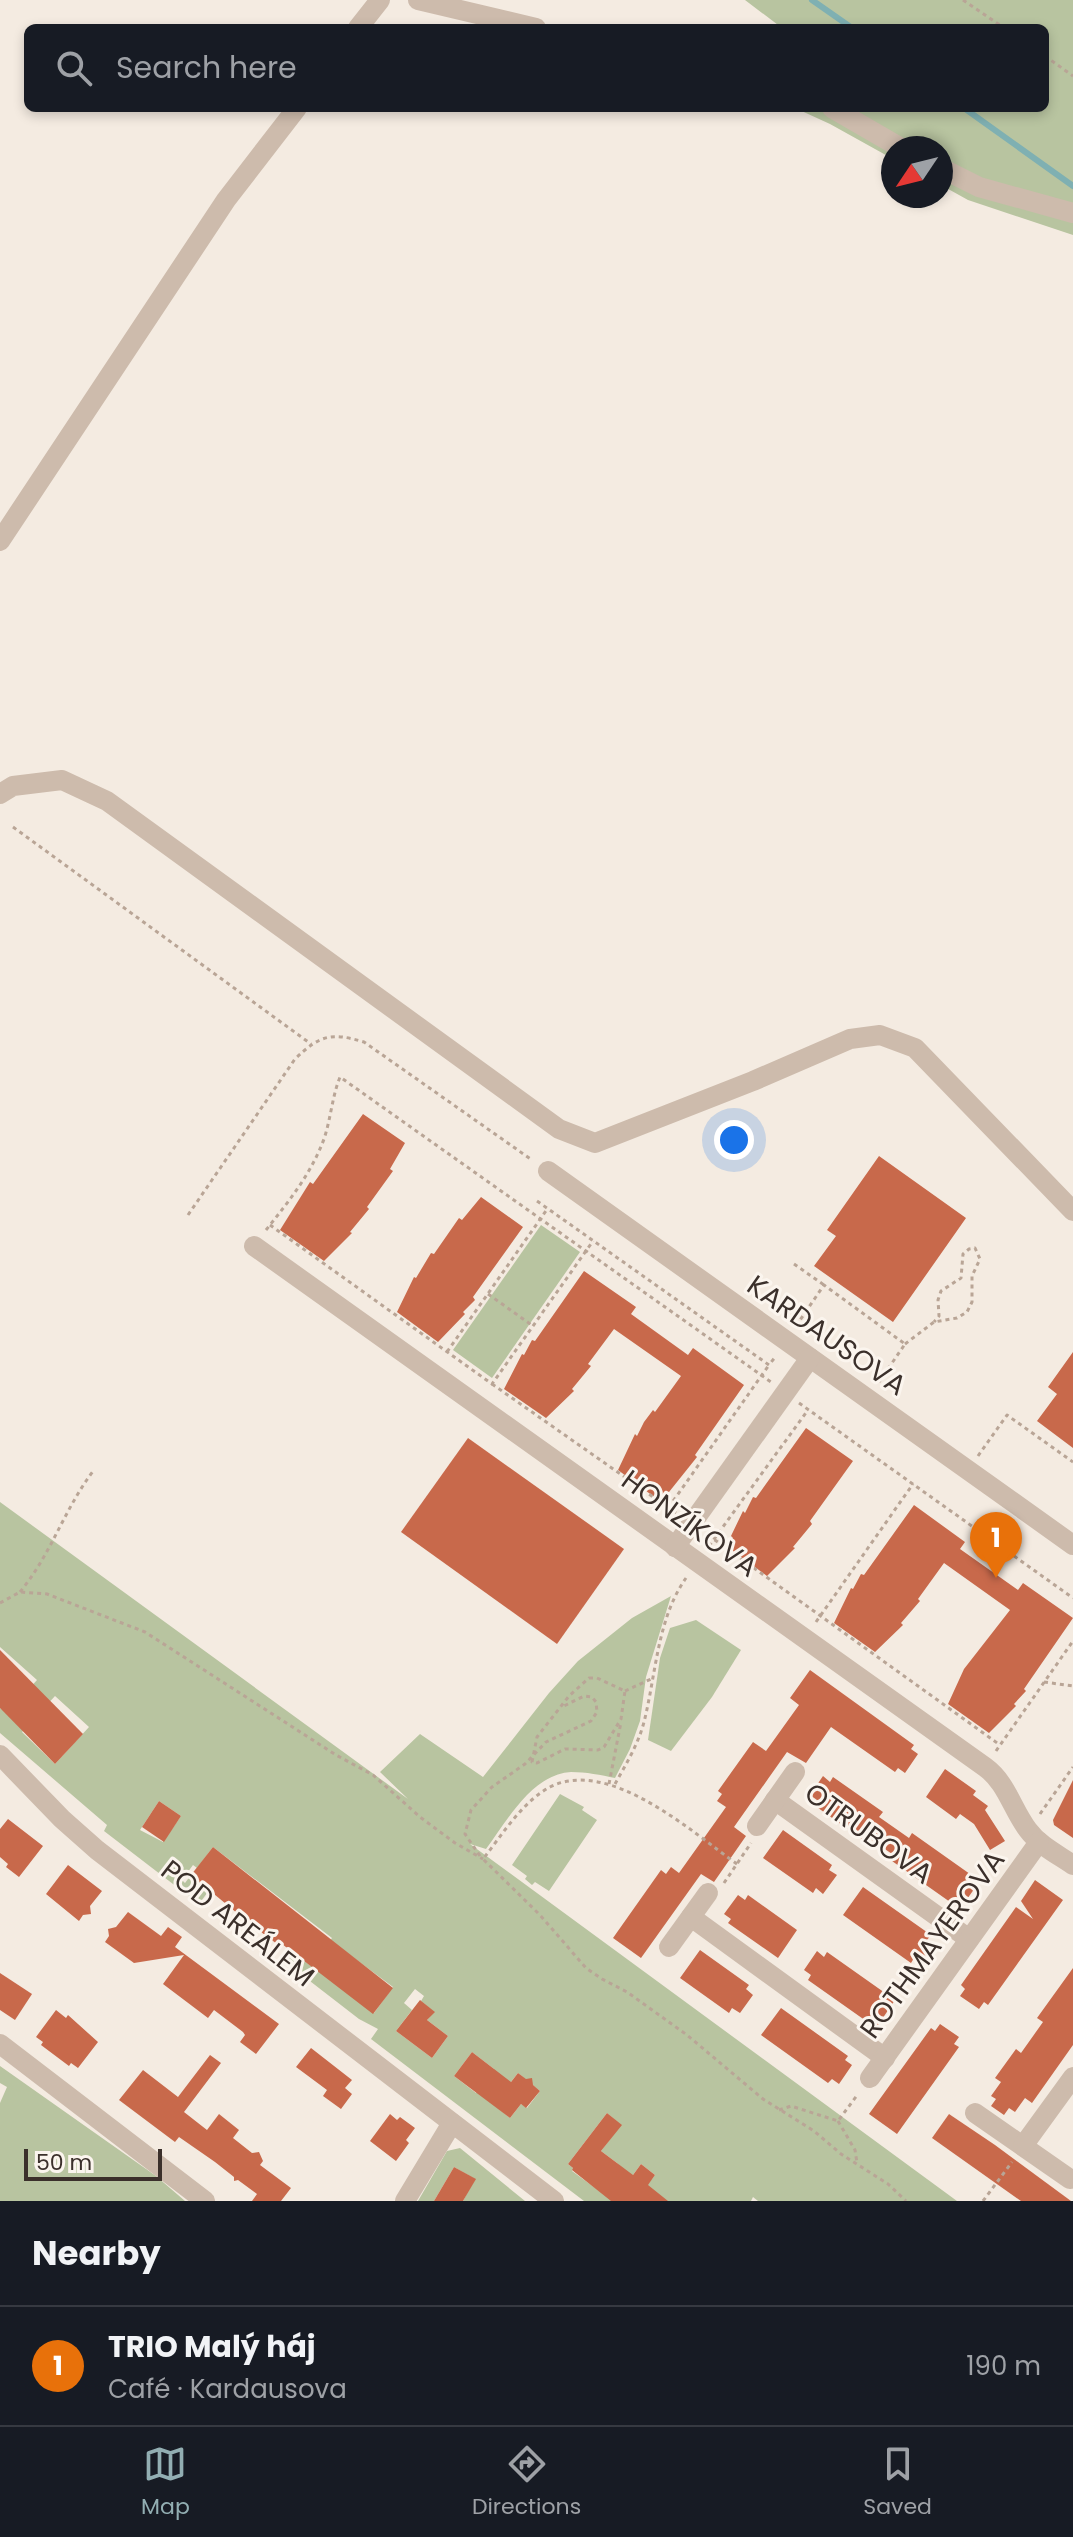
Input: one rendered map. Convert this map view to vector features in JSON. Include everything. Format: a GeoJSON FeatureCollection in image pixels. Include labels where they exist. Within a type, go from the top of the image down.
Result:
{"type":"FeatureCollection","features":[{"type":"Feature","properties":{"kind":"street"},"geometry":{"type":"LineString","coordinates":[[361,24],[380,0]]}},
{"type":"Feature","properties":{"kind":"street"},"geometry":{"type":"LineString","coordinates":[[418,0],[519,24]]}},
{"type":"Feature","properties":{"kind":"street"},"geometry":{"type":"LineString","coordinates":[[0,541],[226,200],[294,112]]}},
{"type":"Feature","properties":{"kind":"street"},"geometry":{"type":"LineString","coordinates":[[839,112],[881,136]]}},
{"type":"Feature","properties":{"kind":"street"},"geometry":{"type":"LineString","coordinates":[[953,174],[979,187],[1073,213]]}},
{"type":"Feature","properties":{"kind":"street"},"geometry":{"type":"LineString","coordinates":[[0,794],[13,786],[62,780],[107,801],[559,1129],[595,1143],[850,1039],[880,1035],[915,1048],[1073,1211]]}},
{"type":"Feature","properties":{"kind":"street","name":"KARDAUSOVA"},"geometry":{"type":"LineString","coordinates":[[548,1171],[1073,1545]]}},
{"type":"Feature","properties":{"kind":"street","name":"HONZÍKOVA"},"geometry":{"type":"LineString","coordinates":[[254,1246],[985,1767],[1008,1793],[1034,1836],[1073,1865]]}},
{"type":"Feature","properties":{"kind":"street"},"geometry":{"type":"LineString","coordinates":[[675,1547],[810,1358]]}},
{"type":"Feature","properties":{"kind":"street","name":"POD AREÁLEM"},"geometry":{"type":"LineString","coordinates":[[0,1755],[90,1844],[554,2201]]}},
{"type":"Feature","properties":{"kind":"street","name":"OTRUBOVA"},"geometry":{"type":"LineString","coordinates":[[757,1826],[795,1772]]}},
{"type":"Feature","properties":{"kind":"street","name":"OTRUBOVA"},"geometry":{"type":"LineString","coordinates":[[775,1800],[969,1939]]}},
{"type":"Feature","properties":{"kind":"street","name":"ROTHMAYEROVA"},"geometry":{"type":"LineString","coordinates":[[870,2078],[969,1939],[1034,1836]]}},
{"type":"Feature","properties":{"kind":"street"},"geometry":{"type":"LineString","coordinates":[[669,1947],[708,1893]]}},
{"type":"Feature","properties":{"kind":"street"},"geometry":{"type":"LineString","coordinates":[[691,1917],[885,2058]]}},
{"type":"Feature","properties":{"kind":"street"},"geometry":{"type":"LineString","coordinates":[[0,2044],[205,2201]]}},
{"type":"Feature","properties":{"kind":"street"},"geometry":{"type":"LineString","coordinates":[[1023,2146],[1073,2077]]}},
{"type":"Feature","properties":{"kind":"street"},"geometry":{"type":"LineString","coordinates":[[975,2113],[1070,2179]]}},
{"type":"Feature","properties":{"kind":"street"},"geometry":{"type":"LineString","coordinates":[[405,2201],[452,2123]]}},
{"type":"Feature","properties":{"kind":"path"},"geometry":{"type":"LineString","coordinates":[[963,0],[998,24]]}},
{"type":"Feature","properties":{"kind":"path"},"geometry":{"type":"LineString","coordinates":[[1049,59],[1073,76]]}},
{"type":"Feature","properties":{"kind":"path"},"geometry":{"type":"LineString","coordinates":[[13,827],[311,1044]]}},
{"type":"Feature","properties":{"kind":"path"},"geometry":{"type":"LineString","coordinates":[[188,1215],[295,1059],[311,1044],[328,1036],[345,1036],[364,1042],[548,1171]]}},
{"type":"Feature","properties":{"kind":"path"},"geometry":{"type":"LineString","coordinates":[[254,1246],[310,1172],[325,1135],[332,1096],[340,1077],[1073,1598]]}},
{"type":"Feature","properties":{"kind":"path"},"geometry":{"type":"LineString","coordinates":[[537,1201],[769,1365]]}},
{"type":"Feature","properties":{"kind":"path"},"geometry":{"type":"LineString","coordinates":[[447,1352],[548,1208]]}},
{"type":"Feature","properties":{"kind":"path"},"geometry":{"type":"LineString","coordinates":[[270,1225],[1000,1745]]}},
{"type":"Feature","properties":{"kind":"path"},"geometry":{"type":"LineString","coordinates":[[492,1384],[593,1241]]}},
{"type":"Feature","properties":{"kind":"path"},"geometry":{"type":"LineString","coordinates":[[876,1386],[905,1344],[939,1316],[941,1291],[961,1278],[962,1256],[975,1248],[980,1259],[972,1276],[970,1307],[963,1315],[934,1322]]}},
{"type":"Feature","properties":{"kind":"path"},"geometry":{"type":"LineString","coordinates":[[794,1264],[905,1344]]}},
{"type":"Feature","properties":{"kind":"path"},"geometry":{"type":"LineString","coordinates":[[641,1290],[649,1279]]}},
{"type":"Feature","properties":{"kind":"path"},"geometry":{"type":"LineString","coordinates":[[794,1328],[824,1285]]}},
{"type":"Feature","properties":{"kind":"path"},"geometry":{"type":"LineString","coordinates":[[488,1294],[533,1326]]}},
{"type":"Feature","properties":{"kind":"path"},"geometry":{"type":"LineString","coordinates":[[939,1308],[952,1319]]}},
{"type":"Feature","properties":{"kind":"path"},"geometry":{"type":"LineString","coordinates":[[707,1337],[715,1326]]}},
{"type":"Feature","properties":{"kind":"path"},"geometry":{"type":"LineString","coordinates":[[652,1530],[779,1351]]}},
{"type":"Feature","properties":{"kind":"path"},"geometry":{"type":"LineString","coordinates":[[625,1691],[612,1784],[633,1753],[643,1724],[656,1659],[678,1592],[808,1409]]}},
{"type":"Feature","properties":{"kind":"path"},"geometry":{"type":"LineString","coordinates":[[977,1458],[1007,1415],[1073,1462]]}},
{"type":"Feature","properties":{"kind":"path"},"geometry":{"type":"LineString","coordinates":[[0,1603],[20,1592],[50,1549],[73,1497],[94,1470]]}},
{"type":"Feature","properties":{"kind":"path"},"geometry":{"type":"LineString","coordinates":[[804,1638],[913,1484]]}},
{"type":"Feature","properties":{"kind":"path"},"geometry":{"type":"LineString","coordinates":[[20,1592],[47,1594],[145,1632],[322,1747],[373,1775],[420,1817],[483,1859],[465,1834],[471,1810],[492,1787],[525,1764],[546,1742],[591,1721],[597,1712],[592,1697],[584,1696],[560,1708]]}},
{"type":"Feature","properties":{"kind":"path"},"geometry":{"type":"LineString","coordinates":[[985,1767],[1073,1641]]}},
{"type":"Feature","properties":{"kind":"path"},"geometry":{"type":"LineString","coordinates":[[621,1719],[604,1747],[598,1750],[565,1749],[537,1763],[532,1762],[537,1737],[589,1678],[597,1678],[625,1691]]}},
{"type":"Feature","properties":{"kind":"path"},"geometry":{"type":"LineString","coordinates":[[625,1691],[652,1678]]}},
{"type":"Feature","properties":{"kind":"path"},"geometry":{"type":"LineString","coordinates":[[1044,1682],[1073,1686]]}},
{"type":"Feature","properties":{"kind":"path"},"geometry":{"type":"LineString","coordinates":[[1034,1836],[1073,1767]]}},
{"type":"Feature","properties":{"kind":"path"},"geometry":{"type":"LineString","coordinates":[[708,1893],[719,1889],[754,1839],[757,1826]]}},
{"type":"Feature","properties":{"kind":"path"},"geometry":{"type":"LineString","coordinates":[[838,2121],[870,2078]]}},
{"type":"Feature","properties":{"kind":"path"},"geometry":{"type":"LineString","coordinates":[[779,2110],[791,2106],[838,2121],[855,2150],[857,2163]]}},
{"type":"Feature","properties":{"kind":"path"},"geometry":{"type":"LineString","coordinates":[[983,2201],[1023,2146]]}},
{"type":"Feature","properties":{"kind":"green space"},"geometry":{"type":"Polygon","coordinates":[[[745,0],[1073,0],[1073,235],[968,200],[953,192],[953,136],[881,136],[881,152],[804,112],[1049,112],[1049,24],[777,24],[745,0]]]}},
{"type":"Feature","properties":{"kind":"green space"},"geometry":{"type":"Polygon","coordinates":[[[541,1225],[580,1252],[492,1378],[453,1350],[541,1225]]]}},
{"type":"Feature","properties":{"kind":"green space"},"geometry":{"type":"Polygon","coordinates":[[[0,1502],[408,1799],[380,1772],[420,1734],[483,1777],[578,1661],[632,1618],[671,1596],[646,1677],[640,1721],[615,1778],[577,1772],[557,1775],[544,1781],[522,1801],[486,1849],[470,1844],[957,2201],[758,2201],[753,2197],[751,2201],[635,2201],[655,2175],[641,2164],[630,2179],[617,2163],[601,2151],[621,2125],[607,2113],[568,2164],[572,2171],[613,2201],[584,2201],[371,2039],[378,2029],[359,2019],[284,1961],[292,1952],[311,1966],[332,1938],[213,1847],[197,1868],[193,1865],[182,1880],[185,1883],[191,1875],[210,1889],[199,1904],[104,1831],[107,1825],[0,1733],[0,1708],[7,1713],[37,1680],[0,1647],[0,1502]],[[55,1696],[22,1732],[55,1764],[89,1727],[55,1696]],[[159,1801],[140,1830],[163,1842],[181,1816],[159,1801]],[[350,1955],[373,2013],[393,1987],[350,1955]],[[415,1989],[404,2003],[412,2010],[396,2031],[432,2058],[448,2036],[427,2020],[434,2012],[421,2001],[424,1996],[415,1989]],[[472,2052],[454,2076],[476,2093],[494,2069],[472,2052]],[[518,2073],[493,2104],[510,2118],[521,2104],[527,2108],[540,2091],[518,2073]]]}},
{"type":"Feature","properties":{"kind":"green space"},"geometry":{"type":"Polygon","coordinates":[[[696,1620],[741,1650],[712,1697],[671,1751],[648,1740],[660,1658],[670,1628],[696,1620]]]}},
{"type":"Feature","properties":{"kind":"green space"},"geometry":{"type":"Polygon","coordinates":[[[560,1794],[584,1807],[582,1810],[597,1820],[549,1891],[535,1882],[532,1885],[525,1879],[527,1876],[512,1865],[560,1794]]]}},
{"type":"Feature","properties":{"kind":"green space"},"geometry":{"type":"Polygon","coordinates":[[[0,2066],[156,2176],[185,2201],[0,2201],[0,2103],[7,2087],[0,2083],[0,2066]]]}},
{"type":"Feature","properties":{"kind":"green space"},"geometry":{"type":"Polygon","coordinates":[[[460,2148],[525,2201],[463,2201],[475,2179],[454,2167],[434,2201],[418,2201],[447,2151],[460,2148]]]}},
{"type":"Feature","properties":{"kind":"building"},"geometry":{"type":"Polygon","coordinates":[[[363,1114],[405,1143],[390,1169],[393,1171],[367,1207],[369,1209],[352,1233],[324,1261],[280,1230],[310,1182],[313,1184],[363,1114]]]}},
{"type":"Feature","properties":{"kind":"building"},"geometry":{"type":"Polygon","coordinates":[[[879,1156],[966,1218],[893,1322],[814,1266],[836,1236],[827,1230],[879,1156]]]}},
{"type":"Feature","properties":{"kind":"building"},"geometry":{"type":"Polygon","coordinates":[[[481,1197],[523,1227],[473,1297],[475,1300],[463,1312],[465,1314],[438,1342],[397,1312],[414,1277],[431,1253],[434,1254],[459,1218],[462,1220],[481,1197]]]}},
{"type":"Feature","properties":{"kind":"building"},"geometry":{"type":"Polygon","coordinates":[[[584,1271],[636,1307],[631,1314],[688,1355],[693,1348],[744,1385],[695,1455],[697,1457],[661,1502],[618,1470],[635,1434],[637,1436],[644,1422],[681,1376],[614,1329],[588,1364],[591,1366],[572,1389],[574,1391],[546,1418],[504,1389],[522,1354],[532,1340],[535,1341],[584,1271]]]}},
{"type":"Feature","properties":{"kind":"building"},"geometry":{"type":"Polygon","coordinates":[[[1073,1352],[1073,1448],[1037,1421],[1057,1394],[1048,1387],[1073,1352]]]}},
{"type":"Feature","properties":{"kind":"building"},"geometry":{"type":"Polygon","coordinates":[[[806,1428],[853,1461],[810,1521],[812,1524],[795,1548],[767,1576],[726,1546],[733,1538],[731,1536],[743,1511],[745,1513],[753,1497],[756,1498],[806,1428]]]}},
{"type":"Feature","properties":{"kind":"building"},"geometry":{"type":"Polygon","coordinates":[[[468,1438],[624,1549],[557,1644],[401,1532],[468,1438]]]}},
{"type":"Feature","properties":{"kind":"building"},"geometry":{"type":"Polygon","coordinates":[[[914,1505],[965,1542],[960,1549],[1018,1590],[1023,1583],[1073,1618],[1024,1689],[1026,1691],[1014,1704],[1016,1706],[989,1733],[948,1704],[964,1669],[1010,1610],[944,1563],[918,1599],[920,1601],[901,1623],[903,1625],[875,1652],[834,1623],[851,1588],[861,1574],[864,1575],[914,1505]]]}},
{"type":"Feature","properties":{"kind":"building"},"geometry":{"type":"Polygon","coordinates":[[[0,1650],[83,1734],[55,1764],[0,1708],[0,1650]]]}},
{"type":"Feature","properties":{"kind":"building"},"geometry":{"type":"Polygon","coordinates":[[[810,1670],[914,1745],[911,1749],[918,1754],[905,1773],[898,1768],[895,1772],[831,1727],[806,1763],[787,1752],[734,1827],[746,1836],[714,1882],[701,1874],[641,1958],[613,1938],[661,1870],[666,1874],[671,1867],[679,1873],[726,1807],[717,1801],[722,1794],[718,1791],[753,1742],[766,1751],[799,1705],[790,1698],[810,1670]]]}},
{"type":"Feature","properties":{"kind":"building"},"geometry":{"type":"Polygon","coordinates":[[[945,1769],[976,1791],[973,1795],[988,1806],[985,1810],[1005,1841],[990,1850],[974,1824],[960,1814],[956,1819],[926,1797],[945,1769]]]}},
{"type":"Feature","properties":{"kind":"building"},"geometry":{"type":"Polygon","coordinates":[[[823,1776],[830,1782],[833,1777],[883,1812],[879,1817],[909,1838],[912,1833],[977,1879],[977,1885],[960,1909],[892,1861],[895,1856],[866,1836],[863,1840],[814,1805],[817,1800],[810,1795],[823,1776]]]}},
{"type":"Feature","properties":{"kind":"building"},"geometry":{"type":"Polygon","coordinates":[[[1073,1780],[1073,1838],[1054,1825],[1053,1820],[1073,1780]]]}},
{"type":"Feature","properties":{"kind":"building"},"geometry":{"type":"Polygon","coordinates":[[[159,1801],[181,1816],[164,1842],[142,1827],[159,1801]]]}},
{"type":"Feature","properties":{"kind":"building"},"geometry":{"type":"Polygon","coordinates":[[[8,1819],[43,1846],[19,1877],[6,1867],[8,1864],[0,1857],[0,1829],[8,1819]]]}},
{"type":"Feature","properties":{"kind":"building"},"geometry":{"type":"Polygon","coordinates":[[[783,1830],[832,1865],[829,1870],[837,1875],[823,1894],[816,1888],[813,1893],[763,1858],[783,1830]]]}},
{"type":"Feature","properties":{"kind":"building"},"geometry":{"type":"Polygon","coordinates":[[[213,1847],[393,1988],[373,2014],[282,1944],[281,1947],[249,1923],[191,1875],[213,1847]]]}},
{"type":"Feature","properties":{"kind":"building"},"geometry":{"type":"Polygon","coordinates":[[[68,1865],[102,1891],[90,1906],[91,1914],[83,1915],[79,1921],[46,1894],[68,1865]]]}},
{"type":"Feature","properties":{"kind":"building"},"geometry":{"type":"Polygon","coordinates":[[[1035,1880],[1063,1900],[988,2005],[984,2002],[979,2009],[960,1996],[965,1989],[961,1985],[1016,1907],[1033,1919],[1021,1901],[1035,1880]]]}},
{"type":"Feature","properties":{"kind":"building"},"geometry":{"type":"Polygon","coordinates":[[[863,1887],[931,1935],[927,1940],[935,1945],[922,1963],[914,1958],[911,1963],[843,1915],[863,1887]]]}},
{"type":"Feature","properties":{"kind":"building"},"geometry":{"type":"Polygon","coordinates":[[[738,1895],[745,1900],[748,1895],[797,1930],[778,1958],[728,1923],[731,1919],[724,1914],[738,1895]]]}},
{"type":"Feature","properties":{"kind":"building"},"geometry":{"type":"Polygon","coordinates":[[[128,1912],[161,1936],[168,1927],[182,1937],[175,1947],[279,2024],[256,2054],[240,2042],[245,2035],[243,2032],[214,2010],[208,2018],[163,1984],[184,1955],[134,1963],[105,1942],[109,1936],[108,1929],[116,1927],[128,1912]]]}},
{"type":"Feature","properties":{"kind":"building"},"geometry":{"type":"Polygon","coordinates":[[[700,1950],[749,1985],[746,1989],[753,1995],[740,2013],[732,2008],[729,2013],[680,1978],[700,1950]]]}},
{"type":"Feature","properties":{"kind":"building"},"geometry":{"type":"Polygon","coordinates":[[[817,1951],[824,1957],[827,1952],[895,2000],[876,2028],[808,1980],[811,1975],[804,1970],[817,1951]]]}},
{"type":"Feature","properties":{"kind":"building"},"geometry":{"type":"Polygon","coordinates":[[[1073,1968],[1073,2045],[1032,2103],[1025,2098],[1015,2112],[1009,2108],[1004,2115],[991,2106],[996,2099],[991,2096],[1001,2082],[995,2078],[1016,2049],[1021,2053],[1043,2022],[1037,2018],[1073,1968]]]}},
{"type":"Feature","properties":{"kind":"building"},"geometry":{"type":"Polygon","coordinates":[[[0,1973],[32,1994],[15,2020],[0,2010],[0,1973]]]}},
{"type":"Feature","properties":{"kind":"building"},"geometry":{"type":"Polygon","coordinates":[[[420,2000],[435,2012],[427,2020],[448,2036],[432,2058],[396,2031],[420,2000]]]}},
{"type":"Feature","properties":{"kind":"building"},"geometry":{"type":"Polygon","coordinates":[[[781,2008],[848,2056],[845,2060],[852,2065],[839,2084],[832,2079],[828,2083],[761,2035],[781,2008]]]}},
{"type":"Feature","properties":{"kind":"building"},"geometry":{"type":"Polygon","coordinates":[[[56,2010],[66,2018],[68,2015],[98,2042],[78,2068],[71,2063],[69,2066],[41,2045],[43,2042],[36,2037],[56,2010]]]}},
{"type":"Feature","properties":{"kind":"building"},"geometry":{"type":"Polygon","coordinates":[[[940,2024],[959,2037],[954,2044],[959,2047],[897,2134],[869,2114],[931,2028],[935,2031],[940,2024]]]}},
{"type":"Feature","properties":{"kind":"building"},"geometry":{"type":"Polygon","coordinates":[[[311,2048],[352,2080],[345,2088],[352,2094],[341,2109],[323,2096],[327,2090],[296,2067],[311,2048]]]}},
{"type":"Feature","properties":{"kind":"building"},"geometry":{"type":"Polygon","coordinates":[[[472,2052],[511,2082],[518,2073],[526,2079],[532,2078],[533,2085],[540,2091],[526,2108],[521,2104],[510,2118],[454,2076],[472,2052]]]}},
{"type":"Feature","properties":{"kind":"building"},"geometry":{"type":"Polygon","coordinates":[[[210,2055],[221,2063],[184,2112],[207,2130],[219,2114],[239,2130],[233,2138],[252,2153],[259,2152],[263,2161],[260,2165],[291,2188],[281,2201],[252,2201],[257,2194],[238,2180],[234,2181],[234,2177],[215,2162],[179,2137],[175,2142],[119,2100],[143,2070],[178,2097],[210,2055]]]}},
{"type":"Feature","properties":{"kind":"building"},"geometry":{"type":"Polygon","coordinates":[[[607,2113],[622,2125],[601,2151],[633,2175],[641,2164],[655,2175],[648,2185],[668,2201],[611,2201],[572,2170],[568,2164],[607,2113]]]}},
{"type":"Feature","properties":{"kind":"building"},"geometry":{"type":"Polygon","coordinates":[[[390,2114],[415,2128],[396,2161],[370,2141],[390,2114]]]}},
{"type":"Feature","properties":{"kind":"building"},"geometry":{"type":"Polygon","coordinates":[[[949,2114],[1071,2201],[1021,2201],[932,2138],[949,2114]]]}},
{"type":"Feature","properties":{"kind":"building"},"geometry":{"type":"Polygon","coordinates":[[[454,2167],[476,2179],[463,2201],[434,2201],[454,2167]]]}},
{"type":"Feature","properties":{"kind":"waterway"},"geometry":{"type":"LineString","coordinates":[[812,0],[846,24]]}},
{"type":"Feature","properties":{"kind":"waterway"},"geometry":{"type":"LineString","coordinates":[[970,112],[1073,186]]}},
{"type":"Feature","properties":{"kind":"place","name":"TRIO Malý háj"},"geometry":{"type":"Point","coordinates":[996,1578]}}]}
